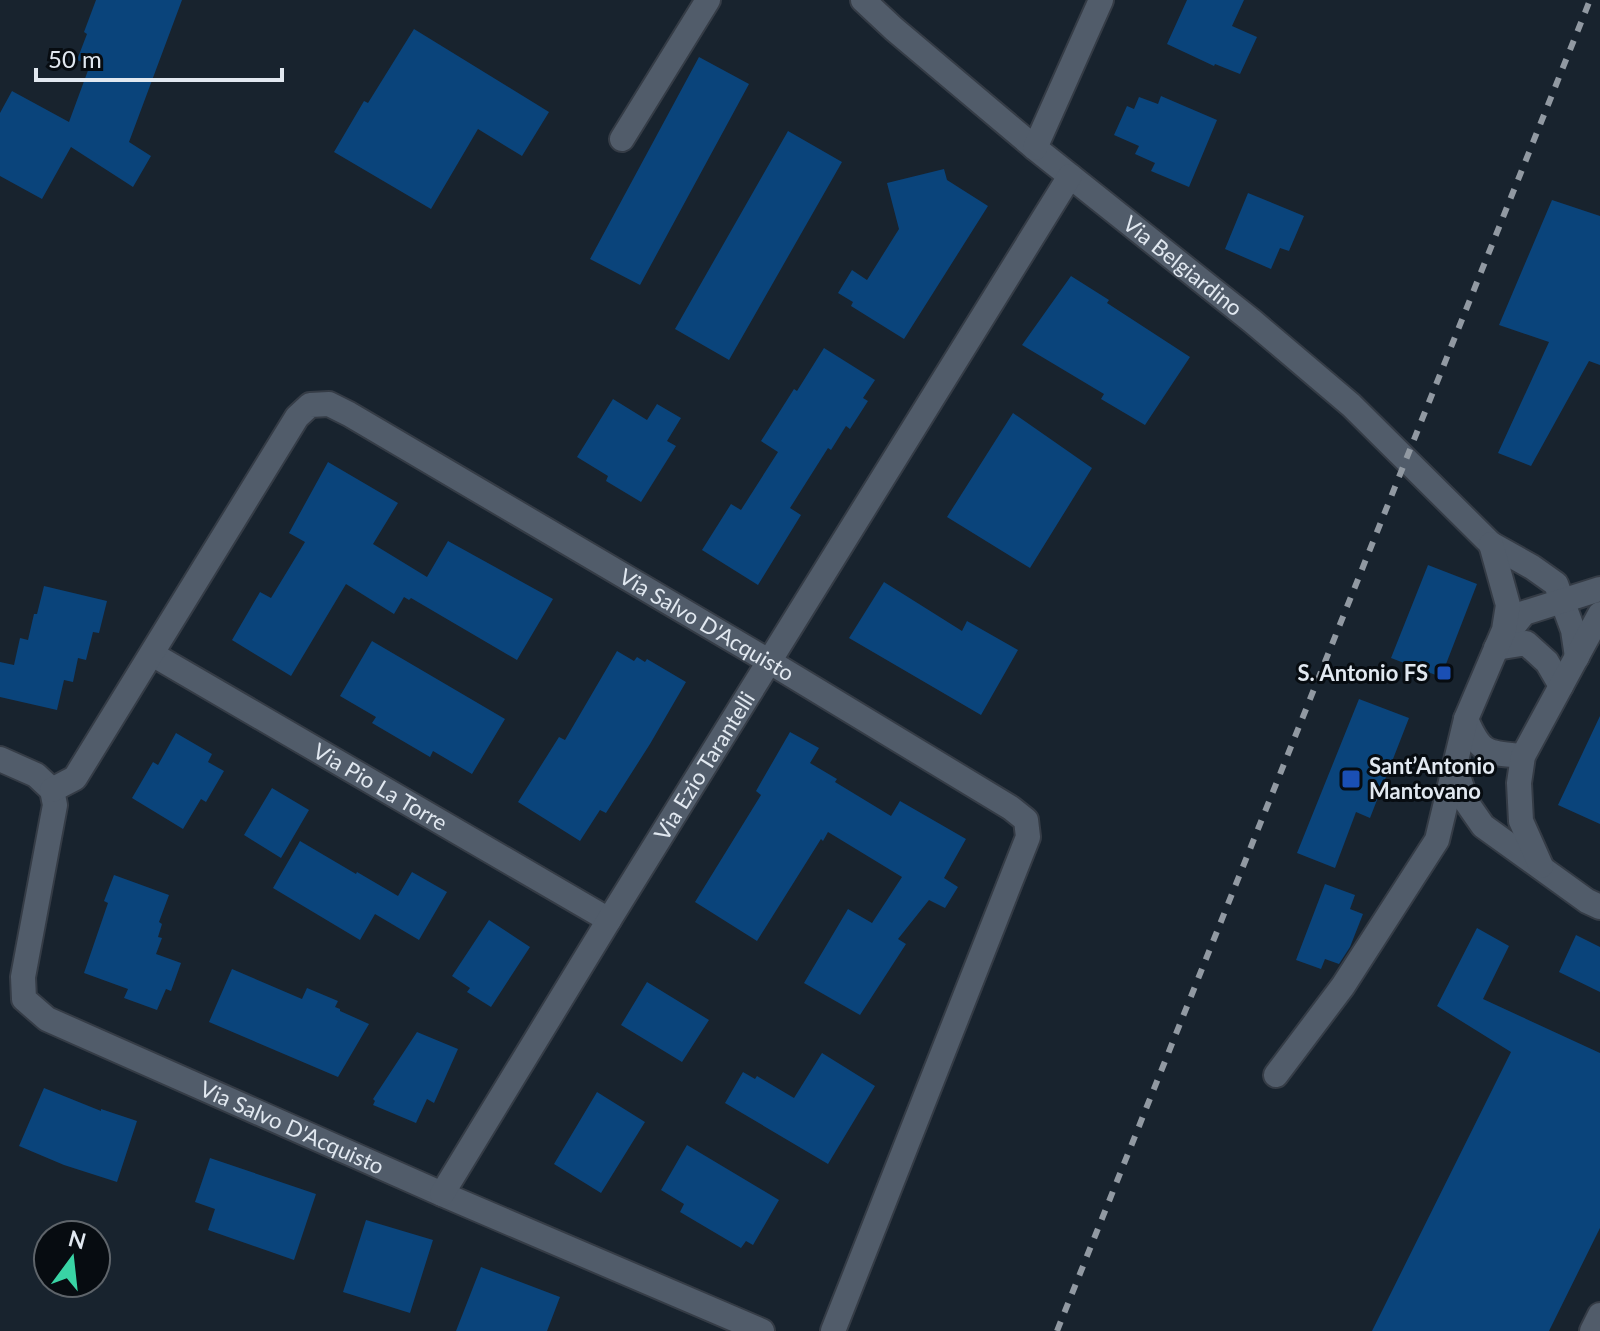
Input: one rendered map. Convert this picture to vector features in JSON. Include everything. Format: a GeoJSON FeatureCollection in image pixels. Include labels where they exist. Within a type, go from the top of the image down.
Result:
{"type":"FeatureCollection","features":[{"type":"Feature","properties":{"kind":"street"},"geometry":{"type":"LineString","coordinates":[[622,139],[708,0]]}},
{"type":"Feature","properties":{"kind":"street","name":"Via Belgiardino"},"geometry":{"type":"LineString","coordinates":[[863,0],[1035,148],[1240,311],[1351,405],[1491,544]]}},
{"type":"Feature","properties":{"kind":"street"},"geometry":{"type":"LineString","coordinates":[[1035,148],[1101,0]]}},
{"type":"Feature","properties":{"kind":"street","name":"Via Ezio Tarantelli"},"geometry":{"type":"LineString","coordinates":[[442,1194],[1070,176]]}},
{"type":"Feature","properties":{"kind":"street","name":"Via Salvo D'Acquisto"},"geometry":{"type":"LineString","coordinates":[[762,1331],[442,1194],[47,1019],[24,999],[23,977],[55,805],[52,790],[75,778],[297,417],[310,405],[329,404],[349,414],[770,662],[1026,820],[1028,837],[833,1331]]}},
{"type":"Feature","properties":{"kind":"street"},"geometry":{"type":"LineString","coordinates":[[1491,544],[1556,584],[1573,630],[1577,657]]}},
{"type":"Feature","properties":{"kind":"street"},"geometry":{"type":"LineString","coordinates":[[1276,1075],[1343,986],[1437,840],[1466,719],[1504,630],[1508,605],[1491,544]]}},
{"type":"Feature","properties":{"kind":"street"},"geometry":{"type":"LineString","coordinates":[[1496,648],[1524,613],[1600,589]]}},
{"type":"Feature","properties":{"kind":"street"},"geometry":{"type":"LineString","coordinates":[[1541,866],[1521,821],[1519,783],[1523,756],[1600,614]]}},
{"type":"Feature","properties":{"kind":"street"},"geometry":{"type":"LineString","coordinates":[[1496,648],[1526,643],[1547,662],[1561,686]]}},
{"type":"Feature","properties":{"kind":"street","name":"Via Pio La Torre"},"geometry":{"type":"LineString","coordinates":[[152,654],[609,920]]}},
{"type":"Feature","properties":{"kind":"street"},"geometry":{"type":"LineString","coordinates":[[1466,719],[1475,741],[1493,754],[1523,756]]}},
{"type":"Feature","properties":{"kind":"street"},"geometry":{"type":"LineString","coordinates":[[0,759],[36,775],[52,790]]}},
{"type":"Feature","properties":{"kind":"street"},"geometry":{"type":"LineString","coordinates":[[1455,770],[1467,803],[1483,826],[1587,901],[1600,907]]}},
{"type":"Feature","properties":{"kind":"street"},"geometry":{"type":"LineString","coordinates":[[1437,840],[1503,820],[1520,805]]}},
{"type":"Feature","properties":{"kind":"street"},"geometry":{"type":"LineString","coordinates":[[1592,1331],[1600,1315]]}},
{"type":"Feature","properties":{"kind":"building"},"geometry":{"type":"Polygon","coordinates":[[[96,0],[182,0],[129,142],[151,156],[133,187],[71,147],[42,199],[0,176],[0,113],[12,91],[69,122],[90,65],[77,60],[96,0]]]}},
{"type":"Feature","properties":{"kind":"building"},"geometry":{"type":"Polygon","coordinates":[[[1187,0],[1244,0],[1232,26],[1257,37],[1240,74],[1214,66],[1167,44],[1187,0]]]}},
{"type":"Feature","properties":{"kind":"building"},"geometry":{"type":"Polygon","coordinates":[[[414,29],[549,112],[522,156],[478,129],[431,209],[334,152],[364,101],[368,103],[414,29]]]}},
{"type":"Feature","properties":{"kind":"building"},"geometry":{"type":"Polygon","coordinates":[[[699,57],[749,84],[640,285],[590,259],[699,57]]]}},
{"type":"Feature","properties":{"kind":"building"},"geometry":{"type":"Polygon","coordinates":[[[1161,96],[1217,120],[1189,187],[1151,171],[1155,163],[1135,154],[1139,146],[1114,135],[1127,106],[1134,109],[1139,97],[1158,104],[1161,96]]]}},
{"type":"Feature","properties":{"kind":"building"},"geometry":{"type":"Polygon","coordinates":[[[788,131],[842,162],[729,360],[675,329],[788,131]]]}},
{"type":"Feature","properties":{"kind":"building"},"geometry":{"type":"Polygon","coordinates":[[[944,169],[947,180],[988,206],[904,339],[851,306],[853,302],[838,293],[852,270],[867,280],[899,229],[887,183],[944,169]]]}},
{"type":"Feature","properties":{"kind":"building"},"geometry":{"type":"Polygon","coordinates":[[[1248,193],[1304,216],[1289,251],[1280,248],[1271,269],[1225,249],[1248,193]]]}},
{"type":"Feature","properties":{"kind":"building"},"geometry":{"type":"Polygon","coordinates":[[[1552,200],[1600,216],[1600,365],[1589,361],[1531,466],[1498,453],[1549,342],[1499,325],[1552,200]]]}},
{"type":"Feature","properties":{"kind":"building"},"geometry":{"type":"Polygon","coordinates":[[[1071,276],[1190,357],[1145,425],[1101,399],[1104,394],[1022,345],[1071,276]]]}},
{"type":"Feature","properties":{"kind":"building"},"geometry":{"type":"Polygon","coordinates":[[[824,348],[875,380],[863,398],[868,401],[850,429],[846,426],[831,450],[828,448],[790,508],[801,515],[758,585],[702,550],[731,504],[741,510],[778,452],[761,441],[824,348]]]}},
{"type":"Feature","properties":{"kind":"building"},"geometry":{"type":"Polygon","coordinates":[[[613,399],[647,420],[657,404],[681,418],[667,441],[676,446],[641,502],[606,481],[608,476],[577,457],[613,399]]]}},
{"type":"Feature","properties":{"kind":"building"},"geometry":{"type":"Polygon","coordinates":[[[1013,413],[1092,468],[1030,568],[947,517],[1013,413]]]}},
{"type":"Feature","properties":{"kind":"building"},"geometry":{"type":"Polygon","coordinates":[[[328,462],[398,503],[373,544],[427,577],[448,541],[553,599],[517,660],[411,598],[404,597],[394,614],[346,584],[291,676],[232,640],[260,592],[271,598],[305,542],[289,533],[328,462]]]}},
{"type":"Feature","properties":{"kind":"building"},"geometry":{"type":"Polygon","coordinates":[[[1428,565],[1477,584],[1441,677],[1391,658],[1428,565]]]}},
{"type":"Feature","properties":{"kind":"building"},"geometry":{"type":"Polygon","coordinates":[[[884,582],[962,631],[967,621],[1018,650],[981,715],[849,638],[884,582]]]}},
{"type":"Feature","properties":{"kind":"building"},"geometry":{"type":"Polygon","coordinates":[[[44,586],[107,601],[99,633],[93,632],[86,660],[78,658],[73,682],[64,680],[57,710],[0,697],[0,662],[14,665],[20,638],[28,640],[44,586]]]}},
{"type":"Feature","properties":{"kind":"building"},"geometry":{"type":"Polygon","coordinates":[[[372,641],[505,719],[472,774],[433,751],[430,757],[372,723],[376,717],[340,696],[372,641]]]}},
{"type":"Feature","properties":{"kind":"building"},"geometry":{"type":"Polygon","coordinates":[[[617,651],[634,661],[637,657],[645,662],[647,659],[686,682],[606,813],[600,810],[580,841],[518,802],[559,737],[565,740],[617,651]]]}},
{"type":"Feature","properties":{"kind":"building"},"geometry":{"type":"Polygon","coordinates":[[[1359,699],[1409,718],[1370,818],[1356,812],[1335,868],[1297,853],[1359,699]]]}},
{"type":"Feature","properties":{"kind":"building"},"geometry":{"type":"Polygon","coordinates":[[[1600,716],[1600,824],[1558,805],[1600,716]]]}},
{"type":"Feature","properties":{"kind":"building"},"geometry":{"type":"Polygon","coordinates":[[[790,732],[819,748],[810,763],[837,779],[835,782],[891,816],[900,801],[966,839],[944,878],[958,887],[945,908],[929,900],[898,939],[906,944],[860,1015],[804,983],[848,909],[872,923],[902,877],[828,832],[757,941],[695,902],[761,795],[756,791],[790,732]]]}},
{"type":"Feature","properties":{"kind":"building"},"geometry":{"type":"Polygon","coordinates":[[[176,733],[212,754],[208,762],[224,771],[206,802],[201,799],[183,829],[132,798],[153,762],[158,765],[176,733]]]}},
{"type":"Feature","properties":{"kind":"building"},"geometry":{"type":"Polygon","coordinates":[[[272,788],[309,810],[281,858],[244,835],[272,788]]]}},
{"type":"Feature","properties":{"kind":"building"},"geometry":{"type":"Polygon","coordinates":[[[300,841],[398,896],[412,872],[447,892],[419,940],[375,914],[360,940],[273,888],[300,841]]]}},
{"type":"Feature","properties":{"kind":"building"},"geometry":{"type":"Polygon","coordinates":[[[114,875],[169,895],[159,922],[162,924],[158,937],[162,938],[156,954],[181,963],[171,991],[166,989],[157,1010],[124,998],[128,989],[84,973],[108,903],[104,901],[114,875]]]}},
{"type":"Feature","properties":{"kind":"building"},"geometry":{"type":"Polygon","coordinates":[[[1325,884],[1355,895],[1350,909],[1363,914],[1350,947],[1339,964],[1325,959],[1321,969],[1296,960],[1325,884]]]}},
{"type":"Feature","properties":{"kind":"building"},"geometry":{"type":"Polygon","coordinates":[[[489,920],[530,947],[491,1007],[467,992],[470,988],[452,976],[489,920]]]}},
{"type":"Feature","properties":{"kind":"building"},"geometry":{"type":"Polygon","coordinates":[[[1477,928],[1509,946],[1483,999],[1600,1053],[1600,1228],[1549,1331],[1372,1331],[1511,1052],[1437,1006],[1477,928]]]}},
{"type":"Feature","properties":{"kind":"building"},"geometry":{"type":"Polygon","coordinates":[[[1576,935],[1600,947],[1600,992],[1559,972],[1576,935]]]}},
{"type":"Feature","properties":{"kind":"building"},"geometry":{"type":"Polygon","coordinates":[[[232,969],[302,999],[307,988],[338,1001],[335,1007],[340,1011],[369,1024],[338,1077],[209,1022],[232,969]]]}},
{"type":"Feature","properties":{"kind":"building"},"geometry":{"type":"Polygon","coordinates":[[[647,982],[709,1020],[682,1062],[621,1025],[647,982]]]}},
{"type":"Feature","properties":{"kind":"building"},"geometry":{"type":"Polygon","coordinates":[[[417,1032],[458,1049],[434,1103],[427,1099],[416,1123],[373,1105],[373,1099],[417,1032]]]}},
{"type":"Feature","properties":{"kind":"building"},"geometry":{"type":"Polygon","coordinates":[[[822,1053],[875,1086],[828,1164],[725,1103],[743,1072],[755,1079],[757,1076],[794,1098],[822,1053]]]}},
{"type":"Feature","properties":{"kind":"building"},"geometry":{"type":"Polygon","coordinates":[[[44,1088],[101,1111],[137,1121],[117,1182],[19,1146],[44,1088]]]}},
{"type":"Feature","properties":{"kind":"building"},"geometry":{"type":"Polygon","coordinates":[[[597,1092],[645,1122],[601,1193],[554,1164],[597,1092]]]}},
{"type":"Feature","properties":{"kind":"building"},"geometry":{"type":"Polygon","coordinates":[[[687,1145],[779,1200],[753,1245],[746,1241],[741,1248],[680,1212],[684,1204],[661,1190],[687,1145]]]}},
{"type":"Feature","properties":{"kind":"building"},"geometry":{"type":"Polygon","coordinates":[[[210,1158],[316,1194],[294,1260],[208,1230],[215,1209],[195,1202],[210,1158]]]}},
{"type":"Feature","properties":{"kind":"building"},"geometry":{"type":"Polygon","coordinates":[[[366,1220],[433,1240],[410,1313],[343,1292],[366,1220]]]}},
{"type":"Feature","properties":{"kind":"building"},"geometry":{"type":"Polygon","coordinates":[[[481,1267],[560,1297],[547,1331],[456,1331],[481,1267]]]}},
{"type":"Feature","properties":{"kind":"railway"},"geometry":{"type":"LineString","coordinates":[[1057,1331],[1590,0]]}},
{"type":"Feature","properties":{"kind":"place","name":"S. Antonio FS"},"geometry":{"type":"Point","coordinates":[1444,673]}},
{"type":"Feature","properties":{"kind":"place","name":"Sant’Antonio Mantovano"},"geometry":{"type":"Point","coordinates":[1351,779]}}]}
